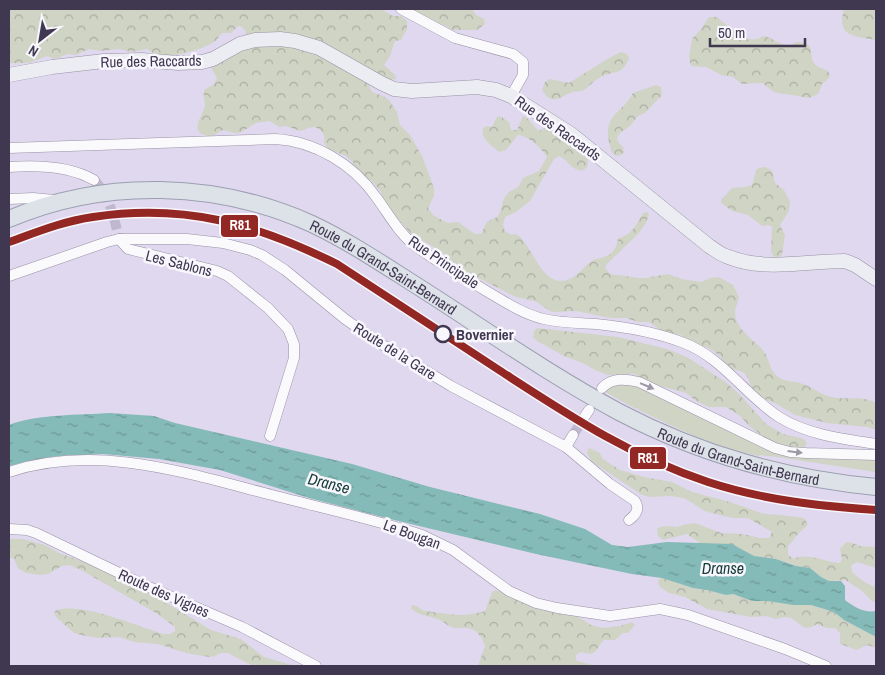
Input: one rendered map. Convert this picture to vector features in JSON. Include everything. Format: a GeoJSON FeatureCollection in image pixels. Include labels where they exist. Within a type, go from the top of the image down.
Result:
{"type":"FeatureCollection","features":[{"type":"Feature","properties":{"kind":"main road","name":"Route du Grand-Saint-Bernard"},"geometry":{"type":"LineString","coordinates":[[9,219],[63,201],[119,191],[160,190],[211,194],[274,210],[313,225],[355,247],[569,383],[669,436],[720,456],[792,475],[876,487]]}},
{"type":"Feature","properties":{"kind":"street"},"geometry":{"type":"LineString","coordinates":[[401,9],[455,38],[514,54],[523,62],[523,76],[511,96]]}},
{"type":"Feature","properties":{"kind":"street","name":"Rue des Raccards"},"geometry":{"type":"LineString","coordinates":[[9,75],[52,67],[104,61],[202,62],[213,59],[240,44],[255,40],[280,39],[295,41],[318,48],[381,84],[394,89],[412,91],[477,87],[496,90],[511,96],[571,134],[709,246],[725,256],[749,262],[773,264],[845,261],[855,265],[876,279]]}},
{"type":"Feature","properties":{"kind":"street","name":"Rue Principale"},"geometry":{"type":"LineString","coordinates":[[9,148],[275,139],[310,146],[332,157],[359,177],[376,196],[411,243],[524,312],[546,320],[620,326],[648,331],[678,340],[701,351],[712,359],[767,408],[791,424],[822,434],[876,444]]}},
{"type":"Feature","properties":{"kind":"street"},"geometry":{"type":"LineString","coordinates":[[9,167],[24,166],[66,170],[94,180]]}},
{"type":"Feature","properties":{"kind":"street"},"geometry":{"type":"LineString","coordinates":[[9,199],[33,198],[63,201]]}},
{"type":"Feature","properties":{"kind":"street","name":"Route de la Gare"},"geometry":{"type":"LineString","coordinates":[[120,240],[187,239],[207,241],[250,250],[262,255],[285,270],[356,327],[412,364],[566,447],[610,484],[635,501],[637,510],[628,520]]}},
{"type":"Feature","properties":{"kind":"street"},"geometry":{"type":"LineString","coordinates":[[9,276],[107,242],[120,240]]}},
{"type":"Feature","properties":{"kind":"street","name":"Les Sablons"},"geometry":{"type":"LineString","coordinates":[[120,240],[128,250],[217,271],[228,276],[268,308],[288,329],[294,344],[294,358],[270,436]]}},
{"type":"Feature","properties":{"kind":"street"},"geometry":{"type":"LineString","coordinates":[[602,388],[614,380],[639,382],[775,448],[790,452],[876,455]]}},
{"type":"Feature","properties":{"kind":"street"},"geometry":{"type":"LineString","coordinates":[[566,447],[573,434]]}},
{"type":"Feature","properties":{"kind":"street","name":"Le Bougan"},"geometry":{"type":"LineString","coordinates":[[9,472],[36,466],[86,460],[121,461],[163,468],[422,534],[453,550],[509,591],[536,603],[610,616],[660,609],[688,615],[785,649],[826,666]]}},
{"type":"Feature","properties":{"kind":"street","name":"Route des Vignes"},"geometry":{"type":"LineString","coordinates":[[9,530],[27,530],[36,533],[140,584],[252,632],[316,666]]}},
{"type":"Feature","properties":{"kind":"green space"},"geometry":{"type":"Polygon","coordinates":[[[9,9],[381,9],[393,16],[401,16],[407,21],[407,29],[401,40],[395,41],[390,56],[384,65],[395,75],[396,79],[389,80],[374,72],[369,86],[372,92],[389,100],[397,112],[400,125],[410,135],[422,156],[434,188],[434,196],[428,208],[433,215],[448,223],[458,222],[475,234],[481,234],[487,222],[497,217],[504,198],[509,192],[518,187],[523,178],[539,171],[547,157],[534,143],[518,135],[506,150],[499,152],[485,139],[483,128],[487,126],[492,127],[497,117],[500,116],[509,122],[511,130],[517,130],[523,116],[539,131],[548,126],[572,147],[581,149],[589,155],[587,167],[582,171],[574,168],[559,156],[554,159],[530,201],[516,212],[505,217],[503,225],[505,231],[511,235],[516,234],[522,239],[545,273],[553,279],[561,281],[572,278],[590,262],[612,253],[618,239],[630,232],[636,226],[643,213],[647,212],[649,215],[646,223],[638,234],[605,267],[608,272],[613,275],[637,278],[668,274],[682,279],[701,282],[719,277],[733,285],[739,297],[735,311],[737,322],[744,332],[764,351],[775,374],[781,379],[803,384],[828,396],[862,399],[876,403],[876,430],[867,427],[827,423],[795,415],[764,399],[752,388],[747,376],[743,372],[728,368],[720,356],[709,348],[689,342],[681,335],[662,331],[649,322],[638,322],[626,318],[610,318],[576,311],[552,312],[535,301],[516,297],[459,268],[439,250],[412,235],[385,204],[381,192],[372,181],[364,177],[354,166],[353,162],[344,155],[328,149],[324,143],[323,133],[319,129],[311,127],[300,131],[286,126],[279,127],[270,121],[256,123],[240,133],[223,130],[209,136],[200,133],[198,122],[205,106],[204,90],[214,84],[217,78],[211,68],[212,65],[243,43],[246,32],[242,27],[238,26],[231,33],[222,33],[214,42],[201,48],[169,56],[155,57],[147,49],[132,52],[119,49],[100,51],[89,49],[76,55],[68,54],[55,59],[47,56],[29,63],[9,63],[9,9]]]}},
{"type":"Feature","properties":{"kind":"green space"},"geometry":{"type":"Polygon","coordinates":[[[407,9],[472,9],[476,15],[484,19],[485,24],[477,30],[453,30],[407,9]]]}},
{"type":"Feature","properties":{"kind":"green space"},"geometry":{"type":"Polygon","coordinates":[[[844,9],[876,9],[876,40],[849,34],[843,25],[844,9]]]}},
{"type":"Feature","properties":{"kind":"green space"},"geometry":{"type":"Polygon","coordinates":[[[709,17],[717,17],[745,38],[757,39],[763,36],[784,45],[796,42],[808,44],[814,63],[828,71],[829,78],[822,84],[818,94],[809,98],[774,92],[762,83],[742,84],[733,77],[721,75],[706,67],[691,66],[689,57],[692,39],[709,17]]]}},
{"type":"Feature","properties":{"kind":"green space"},"geometry":{"type":"Polygon","coordinates":[[[621,52],[627,54],[629,58],[623,68],[620,71],[604,75],[584,90],[553,99],[542,90],[545,82],[550,79],[569,83],[621,52]]]}},
{"type":"Feature","properties":{"kind":"green space"},"geometry":{"type":"Polygon","coordinates":[[[656,85],[661,87],[662,95],[645,113],[638,116],[630,126],[620,133],[617,137],[618,142],[623,147],[624,152],[616,156],[609,142],[608,133],[611,119],[633,93],[656,85]]]}},
{"type":"Feature","properties":{"kind":"green space"},"geometry":{"type":"Polygon","coordinates":[[[766,167],[772,171],[775,183],[784,190],[790,202],[789,211],[780,225],[785,235],[782,255],[779,258],[773,256],[771,251],[772,227],[769,225],[762,226],[748,215],[732,211],[721,203],[722,199],[732,188],[752,185],[756,170],[766,167]]]}},
{"type":"Feature","properties":{"kind":"green space"},"geometry":{"type":"Polygon","coordinates":[[[537,328],[618,337],[667,349],[687,357],[727,383],[766,424],[783,434],[801,438],[807,444],[797,449],[768,440],[749,426],[740,416],[726,407],[709,407],[686,393],[650,383],[634,374],[608,375],[595,370],[537,341],[533,337],[534,331],[537,328]]]}},
{"type":"Feature","properties":{"kind":"green space"},"geometry":{"type":"Polygon","coordinates":[[[620,383],[638,385],[765,447],[876,459],[876,472],[777,457],[758,456],[697,437],[638,408],[636,409],[605,392],[608,388],[620,383]]]}},
{"type":"Feature","properties":{"kind":"green space"},"geometry":{"type":"Polygon","coordinates":[[[589,448],[600,453],[602,458],[620,470],[672,482],[692,492],[730,502],[764,514],[804,518],[808,524],[788,546],[788,554],[793,559],[810,557],[840,563],[842,559],[840,549],[846,542],[859,546],[876,547],[876,568],[857,562],[851,566],[852,572],[857,577],[876,587],[876,603],[861,590],[845,580],[829,581],[810,568],[796,566],[776,559],[754,556],[732,544],[701,544],[687,534],[663,540],[658,536],[657,529],[660,527],[676,527],[695,523],[721,533],[743,534],[760,538],[769,538],[772,532],[748,518],[732,518],[705,511],[684,498],[642,495],[591,461],[587,453],[589,448]]]}},
{"type":"Feature","properties":{"kind":"green space"},"geometry":{"type":"Polygon","coordinates":[[[9,539],[23,539],[45,545],[59,553],[87,563],[162,600],[211,630],[241,639],[264,657],[295,666],[253,666],[228,653],[209,657],[186,653],[158,644],[134,642],[120,637],[98,638],[74,633],[57,618],[54,613],[56,610],[68,608],[95,612],[164,634],[171,634],[175,631],[175,627],[156,613],[69,565],[62,566],[48,574],[26,573],[18,568],[14,559],[9,557],[9,539]]]}},
{"type":"Feature","properties":{"kind":"green space"},"geometry":{"type":"Polygon","coordinates":[[[661,577],[693,588],[726,595],[733,594],[752,601],[811,605],[834,612],[844,620],[876,637],[876,648],[867,645],[857,650],[840,644],[840,633],[835,628],[827,628],[817,624],[805,628],[791,618],[786,617],[775,619],[767,616],[751,617],[707,609],[685,597],[669,593],[660,587],[658,582],[661,577]]]}},
{"type":"Feature","properties":{"kind":"green space"},"geometry":{"type":"Polygon","coordinates":[[[496,590],[538,608],[565,615],[575,615],[591,625],[602,628],[620,626],[632,622],[635,625],[628,633],[623,633],[615,640],[604,640],[595,652],[590,654],[581,652],[576,655],[576,660],[594,666],[478,666],[485,646],[476,631],[470,628],[454,628],[440,620],[417,613],[411,608],[414,605],[424,611],[456,615],[477,613],[485,611],[492,592],[496,590]]]}},
{"type":"Feature","properties":{"kind":"water","name":"Dranse"},"geometry":{"type":"Polygon","coordinates":[[[110,413],[154,416],[175,423],[352,464],[430,487],[540,514],[585,529],[612,545],[628,547],[667,542],[732,544],[754,556],[776,559],[796,566],[810,568],[829,581],[841,581],[845,586],[845,600],[859,609],[876,611],[876,637],[844,620],[834,612],[811,605],[752,601],[733,594],[726,595],[693,588],[662,578],[632,574],[536,554],[309,498],[220,470],[159,459],[103,454],[58,456],[9,466],[9,425],[20,421],[45,417],[110,413]]]}},
{"type":"Feature","properties":{"kind":"tunnel"},"geometry":{"type":"LineString","coordinates":[[94,180],[108,200],[119,239]]}},
{"type":"Feature","properties":{"kind":"tunnel"},"geometry":{"type":"LineString","coordinates":[[573,435],[585,416]]}},
{"type":"Feature","properties":{"kind":"transit line","name":"R81"},"geometry":{"type":"LineString","coordinates":[[9,242],[72,221],[127,213],[189,215],[219,220],[248,228],[278,238],[337,264],[552,404],[601,434],[652,460],[708,482],[770,498],[876,510]]}},
{"type":"Feature","properties":{"kind":"place","name":"Bovernier"},"geometry":{"type":"Point","coordinates":[443,334]}}]}
